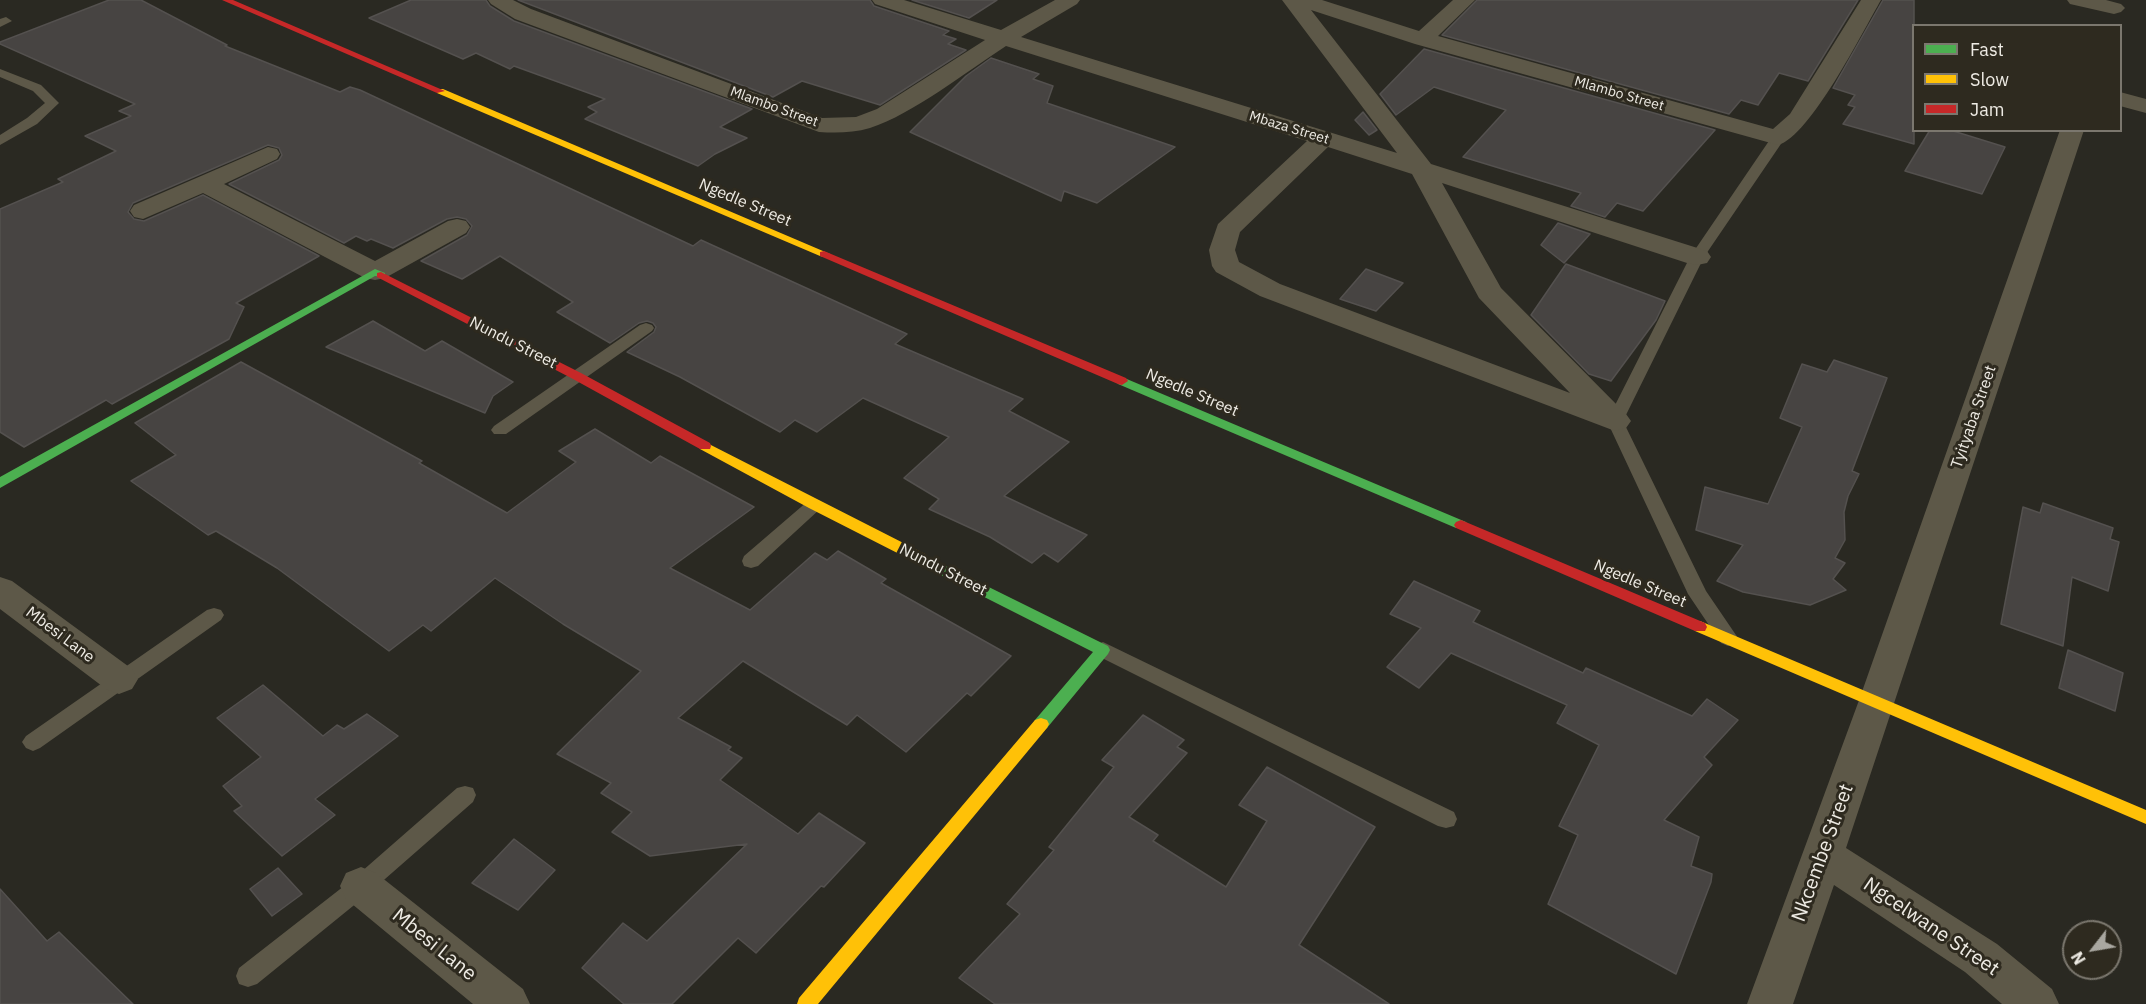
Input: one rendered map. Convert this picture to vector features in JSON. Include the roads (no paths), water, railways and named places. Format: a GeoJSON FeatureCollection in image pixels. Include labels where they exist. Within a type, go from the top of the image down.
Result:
{"type":"FeatureCollection","features":[{"type":"Feature","properties":{"kind":"street","name":"Ngedle Street"},"geometry":{"type":"LineString","coordinates":[[231,0],[2146,818]]}},
{"type":"Feature","properties":{"kind":"street","name":"Mlambo Street"},"geometry":{"type":"LineString","coordinates":[[498,0],[523,14],[819,125],[842,126],[861,123],[885,114],[1003,38],[1070,0]]}},
{"type":"Feature","properties":{"kind":"street","name":"Mbaza Street"},"geometry":{"type":"LineString","coordinates":[[882,0],[1323,139],[1420,166],[1697,257]]}},
{"type":"Feature","properties":{"kind":"street"},"geometry":{"type":"LineString","coordinates":[[1292,0],[1420,166],[1489,292],[1614,421]]}},
{"type":"Feature","properties":{"kind":"street","name":"Mlambo Street"},"geometry":{"type":"LineString","coordinates":[[1301,0],[1423,39],[1778,138]]}},
{"type":"Feature","properties":{"kind":"street"},"geometry":{"type":"LineString","coordinates":[[1423,39],[1466,0]]}},
{"type":"Feature","properties":{"kind":"street"},"geometry":{"type":"LineString","coordinates":[[1778,138],[1799,117],[1872,0]]}},
{"type":"Feature","properties":{"kind":"street"},"geometry":{"type":"LineString","coordinates":[[2077,0],[2112,11]]}},
{"type":"Feature","properties":{"kind":"street"},"geometry":{"type":"LineString","coordinates":[[2122,99],[2146,106]]}},
{"type":"Feature","properties":{"kind":"street","name":"Tyityaba Street"},"geometry":{"type":"LineString","coordinates":[[1877,703],[2071,132]]}},
{"type":"Feature","properties":{"kind":"street"},"geometry":{"type":"LineString","coordinates":[[1323,139],[1227,230],[1222,250],[1226,266],[1270,290],[1614,421]]}},
{"type":"Feature","properties":{"kind":"street"},"geometry":{"type":"LineString","coordinates":[[143,212],[268,154]]}},
{"type":"Feature","properties":{"kind":"street","name":"Nundu Street"},"geometry":{"type":"LineString","coordinates":[[205,184],[577,376],[814,505],[1103,650]]}},
{"type":"Feature","properties":{"kind":"street"},"geometry":{"type":"LineString","coordinates":[[0,483],[458,227]]}},
{"type":"Feature","properties":{"kind":"street","name":"Mbesi Lane"},"geometry":{"type":"LineString","coordinates":[[0,590],[119,679]]}},
{"type":"Feature","properties":{"kind":"street"},"geometry":{"type":"LineString","coordinates":[[806,1004],[1103,650]]}},
{"type":"Feature","properties":{"kind":"street","name":"Nkcembe Street"},"geometry":{"type":"LineString","coordinates":[[1770,1004],[1877,703]]}},
{"type":"Feature","properties":{"kind":"street","name":"Ngcelwane Street"},"geometry":{"type":"LineString","coordinates":[[1822,855],[1981,958],[2036,1004]]}},
{"type":"Feature","properties":{"kind":"street","name":"Mbesi Lane"},"geometry":{"type":"LineString","coordinates":[[361,886],[507,1004]]}},
{"type":"Feature","properties":{"kind":"lane"},"geometry":{"type":"LineString","coordinates":[[0,73],[37,88],[53,103],[32,121],[0,141]]}},
{"type":"Feature","properties":{"kind":"lane"},"geometry":{"type":"LineString","coordinates":[[1729,640],[1698,594],[1614,421],[1697,257],[1778,138]]}},
{"type":"Feature","properties":{"kind":"lane"},"geometry":{"type":"LineString","coordinates":[[500,430],[646,328]]}},
{"type":"Feature","properties":{"kind":"lane"},"geometry":{"type":"LineString","coordinates":[[751,561],[814,505]]}},
{"type":"Feature","properties":{"kind":"lane"},"geometry":{"type":"LineString","coordinates":[[33,742],[119,679],[214,615]]}},
{"type":"Feature","properties":{"kind":"lane"},"geometry":{"type":"LineString","coordinates":[[1103,650],[1446,819]]}},
{"type":"Feature","properties":{"kind":"lane"},"geometry":{"type":"LineString","coordinates":[[248,976],[361,886],[465,795]]}}]}
